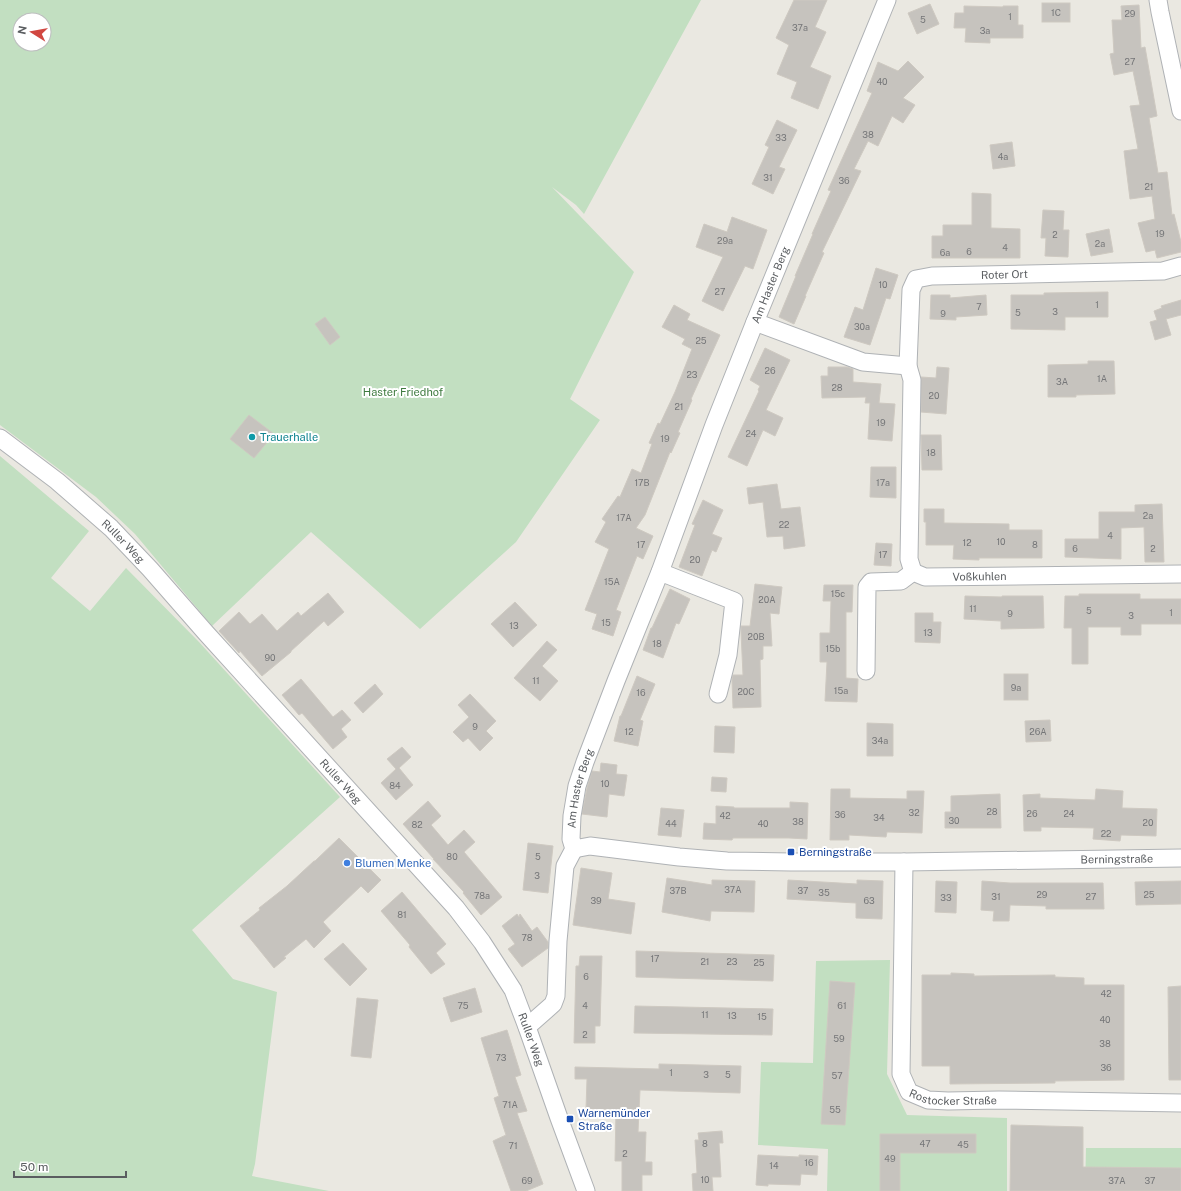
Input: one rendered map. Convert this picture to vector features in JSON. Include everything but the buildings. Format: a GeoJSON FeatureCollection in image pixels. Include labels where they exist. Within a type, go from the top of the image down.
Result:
{"type":"FeatureCollection","features":[{"type":"Feature","properties":{"kind":"street","name":"Am Haster Berg"},"geometry":{"type":"LineString","coordinates":[[574,850],[571,839],[572,816],[577,786],[616,681],[660,572],[714,425],[887,0]]}},
{"type":"Feature","properties":{"kind":"street"},"geometry":{"type":"LineString","coordinates":[[1158,0],[1181,111]]}},
{"type":"Feature","properties":{"kind":"street","name":"Roter Ort"},"geometry":{"type":"LineString","coordinates":[[913,572],[909,559],[912,380],[908,366],[911,290],[916,279],[932,276],[1163,271],[1181,266]]}},
{"type":"Feature","properties":{"kind":"street"},"geometry":{"type":"LineString","coordinates":[[755,322],[863,362],[908,366]]}},
{"type":"Feature","properties":{"kind":"street","name":"Ruller Weg"},"geometry":{"type":"LineString","coordinates":[[0,438],[62,486],[111,528],[140,558],[456,908],[482,942],[513,990],[586,1191]]}},
{"type":"Feature","properties":{"kind":"street"},"geometry":{"type":"LineString","coordinates":[[660,572],[734,601],[728,655],[718,694]]}},
{"type":"Feature","properties":{"kind":"street"},"geometry":{"type":"LineString","coordinates":[[866,670],[867,587],[871,582],[901,581],[913,572]]}},
{"type":"Feature","properties":{"kind":"street","name":"Voßkuhlen"},"geometry":{"type":"LineString","coordinates":[[913,572],[925,577],[1181,574]]}},
{"type":"Feature","properties":{"kind":"street","name":"Berningstraße"},"geometry":{"type":"LineString","coordinates":[[574,850],[590,846],[679,857],[727,861],[904,862],[1181,858]]}},
{"type":"Feature","properties":{"kind":"street"},"geometry":{"type":"LineString","coordinates":[[527,1027],[553,1004],[556,996],[558,941],[565,866],[574,850]]}},
{"type":"Feature","properties":{"kind":"street","name":"Rostocker Straße"},"geometry":{"type":"LineString","coordinates":[[904,862],[901,1074],[909,1092],[928,1100],[948,1101],[993,1100],[1181,1103]]}},
{"type":"Feature","properties":{"kind":"green space","name":"Haster Friedhof"},"geometry":{"type":"Polygon","coordinates":[[[0,0],[701,0],[584,214],[576,205],[552,187],[634,272],[570,399],[600,420],[516,542],[420,629],[311,532],[212,626],[135,534],[96,497],[0,425],[0,0]]]}},
{"type":"Feature","properties":{"kind":"green space"},"geometry":{"type":"Polygon","coordinates":[[[0,456],[89,531],[51,578],[90,611],[126,568],[199,642],[340,797],[192,930],[233,979],[277,992],[255,1164],[252,1176],[329,1191],[0,1191],[0,456]]]}},
{"type":"Feature","properties":{"kind":"green space"},"geometry":{"type":"Polygon","coordinates":[[[890,960],[887,1074],[907,1115],[1007,1118],[1007,1191],[827,1191],[828,1149],[758,1145],[761,1062],[813,1063],[816,961],[890,960]]]}},
{"type":"Feature","properties":{"kind":"green space"},"geometry":{"type":"Polygon","coordinates":[[[1086,1148],[1181,1148],[1181,1191],[1085,1191],[1086,1148]]]}},
{"type":"Feature","properties":{"kind":"place","name":"Trauerhalle"},"geometry":{"type":"Point","coordinates":[252,437]}},
{"type":"Feature","properties":{"kind":"place","name":"Berningstraße"},"geometry":{"type":"Point","coordinates":[791,852]}},
{"type":"Feature","properties":{"kind":"place","name":"Blumen Menke"},"geometry":{"type":"Point","coordinates":[347,863]}},
{"type":"Feature","properties":{"kind":"place","name":"Warnemünder Straße"},"geometry":{"type":"Point","coordinates":[570,1119]}}]}
